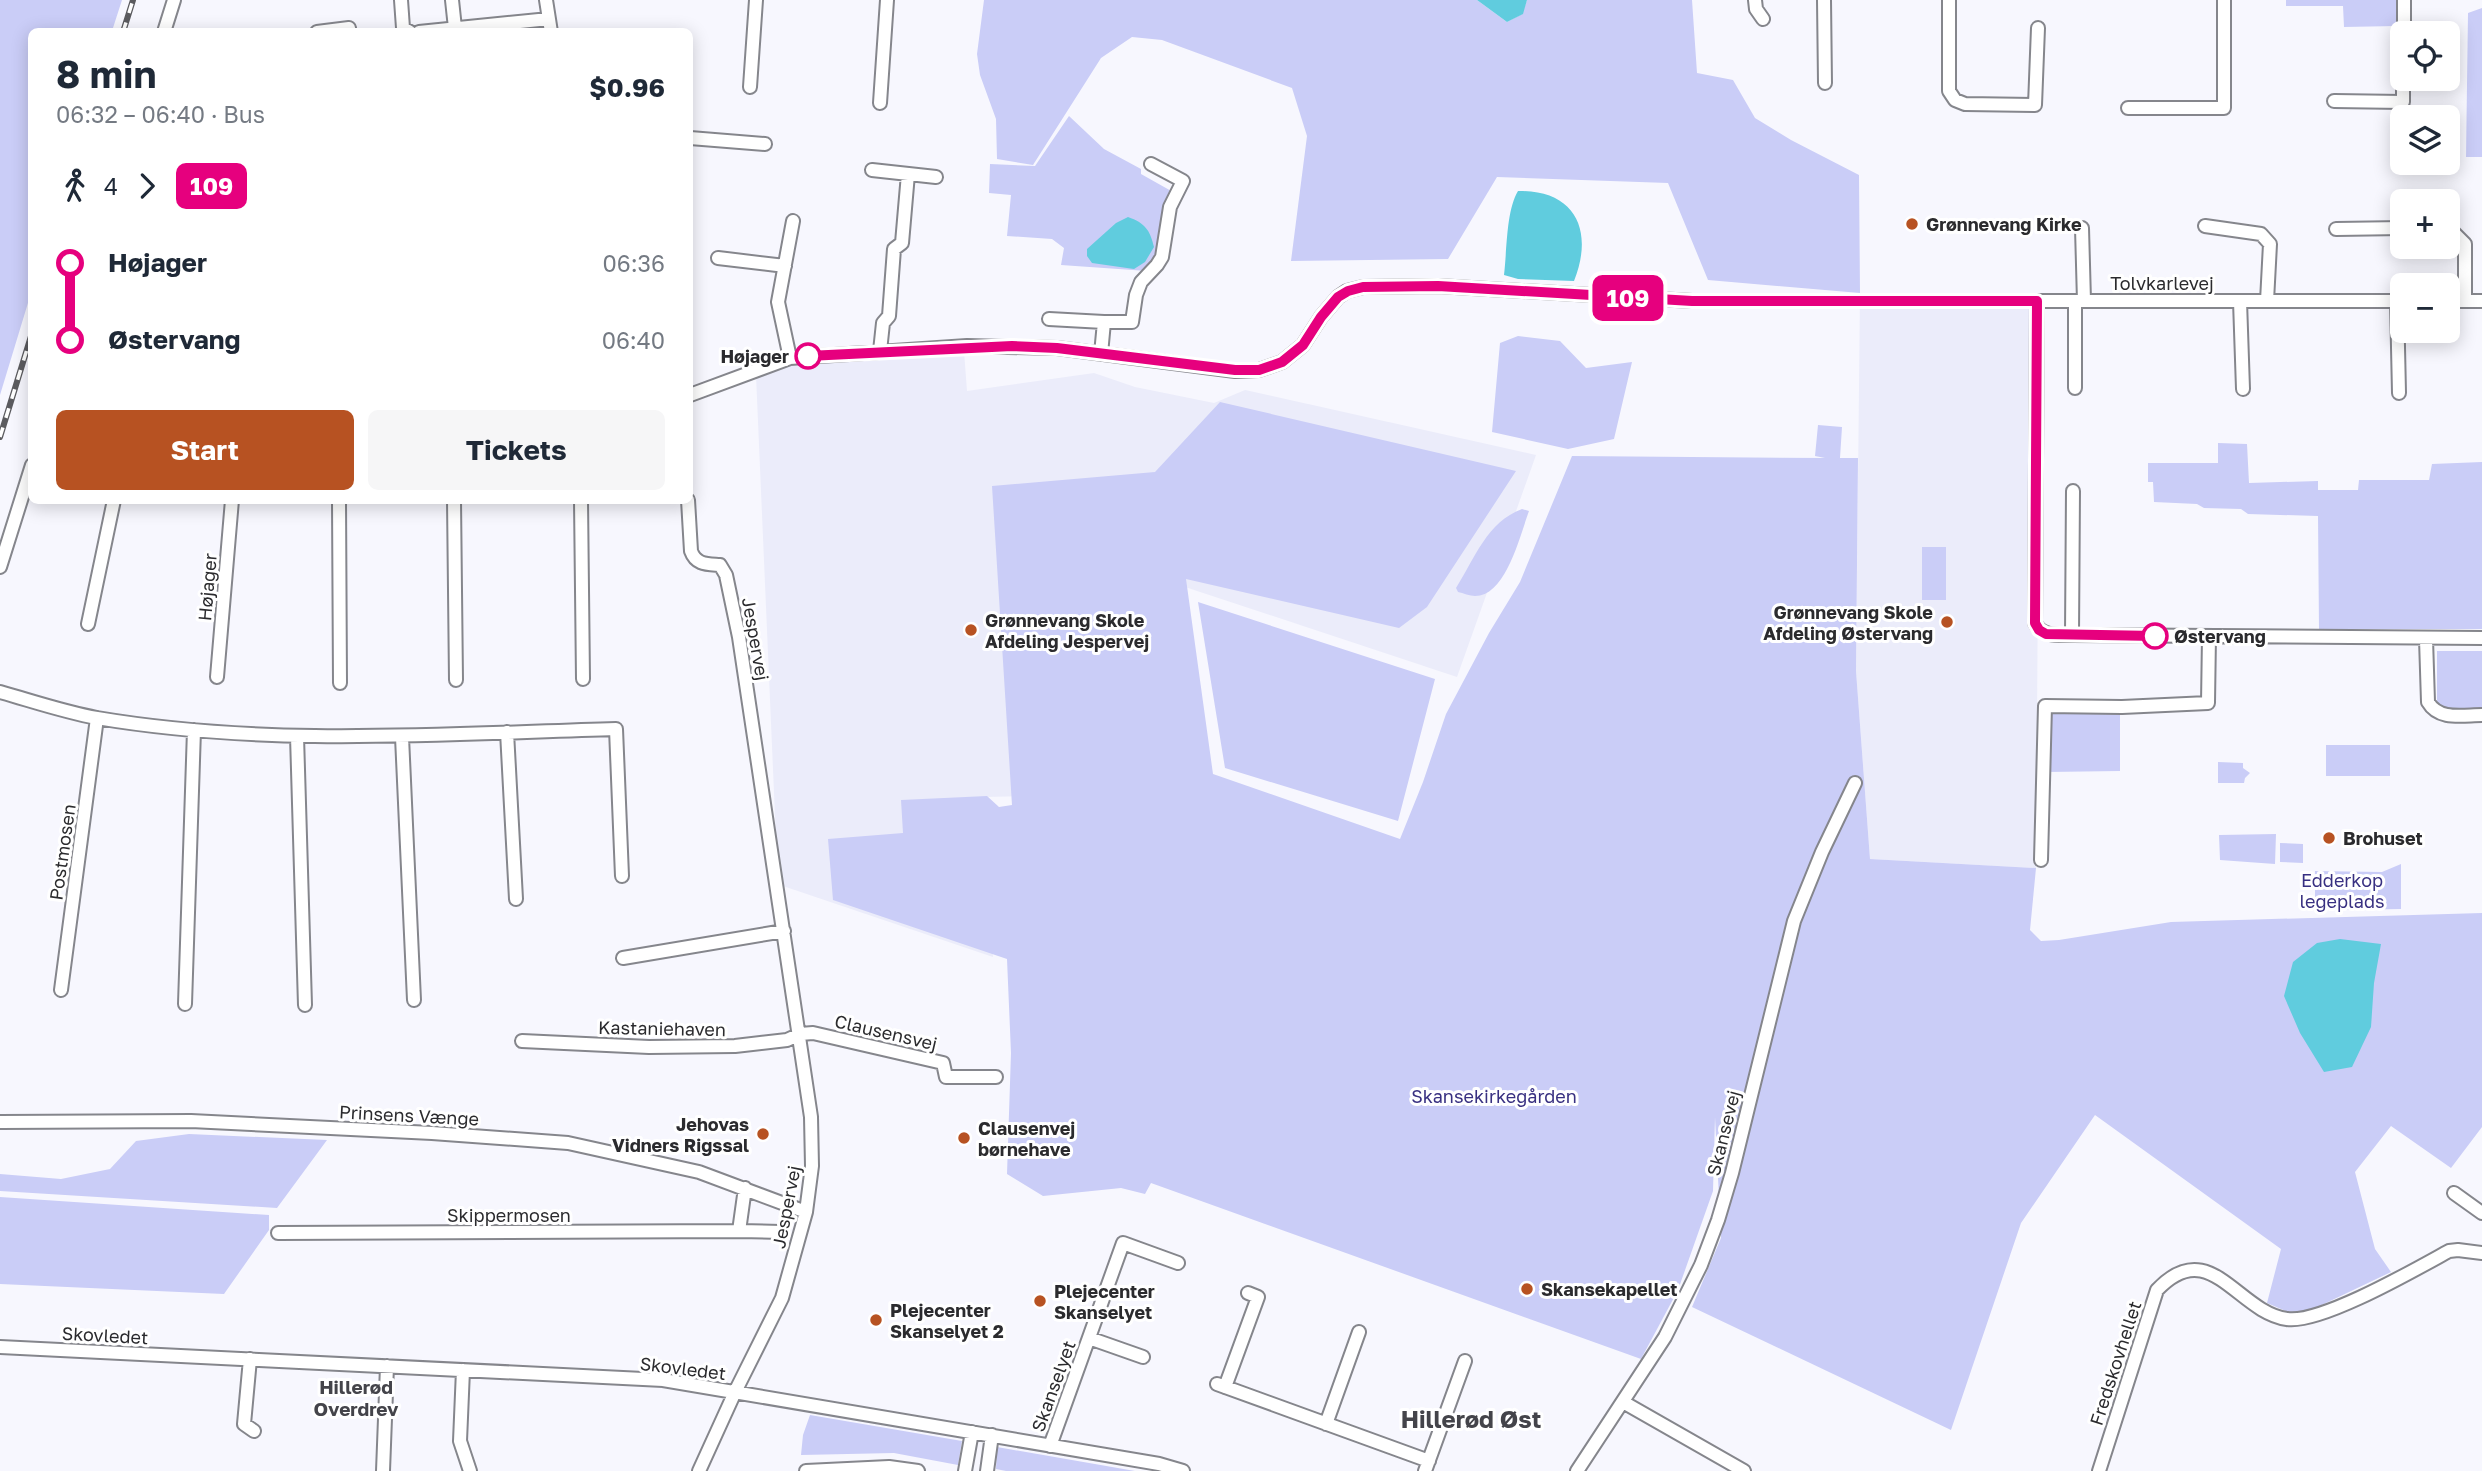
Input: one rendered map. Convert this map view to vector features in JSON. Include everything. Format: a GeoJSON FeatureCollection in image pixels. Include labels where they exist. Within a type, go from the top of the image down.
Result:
{"type":"FeatureCollection","features":[{"type":"Feature","properties":{"kind":"street"},"geometry":{"type":"LineString","coordinates":[[165,28],[174,0]]}},
{"type":"Feature","properties":{"kind":"street"},"geometry":{"type":"LineString","coordinates":[[401,0],[402,28]]}},
{"type":"Feature","properties":{"kind":"street"},"geometry":{"type":"LineString","coordinates":[[452,0],[455,28],[550,25],[546,0]]}},
{"type":"Feature","properties":{"kind":"street"},"geometry":{"type":"LineString","coordinates":[[750,88],[756,0]]}},
{"type":"Feature","properties":{"kind":"street"},"geometry":{"type":"LineString","coordinates":[[880,103],[887,0]]}},
{"type":"Feature","properties":{"kind":"street"},"geometry":{"type":"LineString","coordinates":[[1755,0],[1756,9],[1763,19]]}},
{"type":"Feature","properties":{"kind":"street"},"geometry":{"type":"LineString","coordinates":[[1824,0],[1825,83]]}},
{"type":"Feature","properties":{"kind":"street"},"geometry":{"type":"LineString","coordinates":[[1950,0],[1949,91],[1955,100],[1965,104],[2035,105],[2038,28]]}},
{"type":"Feature","properties":{"kind":"street"},"geometry":{"type":"LineString","coordinates":[[2128,108],[2224,108],[2224,0]]}},
{"type":"Feature","properties":{"kind":"street"},"geometry":{"type":"LineString","coordinates":[[2404,0],[2404,21]]}},
{"type":"Feature","properties":{"kind":"street"},"geometry":{"type":"LineString","coordinates":[[2334,101],[2403,102],[2403,91]]}},
{"type":"Feature","properties":{"kind":"street"},"geometry":{"type":"LineString","coordinates":[[693,138],[765,144]]}},
{"type":"Feature","properties":{"kind":"street"},"geometry":{"type":"LineString","coordinates":[[1049,318],[1104,323],[1132,322],[1141,282],[1162,257],[1170,207],[1183,181],[1151,164]]}},
{"type":"Feature","properties":{"kind":"street"},"geometry":{"type":"LineString","coordinates":[[872,170],[936,177]]}},
{"type":"Feature","properties":{"kind":"street"},"geometry":{"type":"LineString","coordinates":[[880,351],[883,323],[889,316],[894,249],[902,243],[908,174]]}},
{"type":"Feature","properties":{"kind":"street"},"geometry":{"type":"LineString","coordinates":[[790,358],[778,302],[793,221]]}},
{"type":"Feature","properties":{"kind":"street"},"geometry":{"type":"LineString","coordinates":[[2205,226],[2261,234],[2270,244],[2267,301]]}},
{"type":"Feature","properties":{"kind":"street","name":"Tolvkarlevej"},"geometry":{"type":"LineString","coordinates":[[2075,388],[2082,228]]}},
{"type":"Feature","properties":{"kind":"street"},"geometry":{"type":"LineString","coordinates":[[2336,229],[2390,228]]}},
{"type":"Feature","properties":{"kind":"street"},"geometry":{"type":"LineString","coordinates":[[2460,239],[2465,244],[2465,301]]}},
{"type":"Feature","properties":{"kind":"street"},"geometry":{"type":"LineString","coordinates":[[718,258],[785,266]]}},
{"type":"Feature","properties":{"kind":"street","name":"Tolvkarlevej"},"geometry":{"type":"LineString","coordinates":[[1101,354],[1235,370],[1259,370],[1282,362],[1303,345],[1338,297],[1363,287],[1438,286],[1692,301],[2390,301]]}},
{"type":"Feature","properties":{"kind":"street"},"geometry":{"type":"LineString","coordinates":[[2037,301],[2035,623],[2039,630],[2046,634],[2072,635],[2482,638]]}},
{"type":"Feature","properties":{"kind":"street"},"geometry":{"type":"LineString","coordinates":[[2240,301],[2243,389]]}},
{"type":"Feature","properties":{"kind":"street"},"geometry":{"type":"LineString","coordinates":[[2460,301],[2482,301]]}},
{"type":"Feature","properties":{"kind":"street"},"geometry":{"type":"LineString","coordinates":[[693,394],[790,358],[880,351],[1012,346],[1101,354],[1104,323]]}},
{"type":"Feature","properties":{"kind":"street","name":"Tolvkarlevej"},"geometry":{"type":"LineString","coordinates":[[2399,393],[2400,343]]}},
{"type":"Feature","properties":{"kind":"street"},"geometry":{"type":"LineString","coordinates":[[0,567],[28,478]]}},
{"type":"Feature","properties":{"kind":"street"},"geometry":{"type":"LineString","coordinates":[[2072,635],[2073,491]]}},
{"type":"Feature","properties":{"kind":"street"},"geometry":{"type":"LineString","coordinates":[[88,624],[113,504]]}},
{"type":"Feature","properties":{"kind":"street","name":"Højager"},"geometry":{"type":"LineString","coordinates":[[217,677],[232,504]]}},
{"type":"Feature","properties":{"kind":"street"},"geometry":{"type":"LineString","coordinates":[[339,504],[340,683]]}},
{"type":"Feature","properties":{"kind":"street"},"geometry":{"type":"LineString","coordinates":[[454,504],[456,680]]}},
{"type":"Feature","properties":{"kind":"street"},"geometry":{"type":"LineString","coordinates":[[581,504],[583,679]]}},
{"type":"Feature","properties":{"kind":"street","name":"Jespervej"},"geometry":{"type":"LineString","coordinates":[[688,504],[691,551],[700,563],[720,565],[726,575],[739,637],[800,1034],[811,1117],[812,1166],[806,1212],[782,1298],[699,1471]]}},
{"type":"Feature","properties":{"kind":"street"},"geometry":{"type":"LineString","coordinates":[[2041,860],[2045,706],[2122,707],[2208,703],[2209,636]]}},
{"type":"Feature","properties":{"kind":"street"},"geometry":{"type":"LineString","coordinates":[[2426,639],[2428,702],[2432,709],[2441,715],[2482,715]]}},
{"type":"Feature","properties":{"kind":"street"},"geometry":{"type":"LineString","coordinates":[[0,692],[97,718],[239,735],[402,737],[616,729],[622,876]]}},
{"type":"Feature","properties":{"kind":"street","name":"Postmosen"},"geometry":{"type":"LineString","coordinates":[[61,990],[97,718]]}},
{"type":"Feature","properties":{"kind":"street"},"geometry":{"type":"LineString","coordinates":[[185,1004],[194,730]]}},
{"type":"Feature","properties":{"kind":"street"},"geometry":{"type":"LineString","coordinates":[[507,732],[516,899]]}},
{"type":"Feature","properties":{"kind":"street"},"geometry":{"type":"LineString","coordinates":[[297,736],[305,1004]]}},
{"type":"Feature","properties":{"kind":"street"},"geometry":{"type":"LineString","coordinates":[[402,737],[414,1000]]}},
{"type":"Feature","properties":{"kind":"street","name":"Skansevej"},"geometry":{"type":"LineString","coordinates":[[1577,1471],[1658,1349],[1684,1302],[1718,1220],[1794,921],[1822,852],[1855,783]]}},
{"type":"Feature","properties":{"kind":"street"},"geometry":{"type":"LineString","coordinates":[[623,958],[784,930]]}},
{"type":"Feature","properties":{"kind":"street","name":"Clausensvej"},"geometry":{"type":"LineString","coordinates":[[800,1034],[813,1033],[943,1063],[946,1077],[996,1077]]}},
{"type":"Feature","properties":{"kind":"street","name":"Kastaniehaven"},"geometry":{"type":"LineString","coordinates":[[522,1041],[649,1047],[735,1046],[787,1040],[800,1034]]}},
{"type":"Feature","properties":{"kind":"street","name":"Prinsens Vænge"},"geometry":{"type":"LineString","coordinates":[[0,1122],[191,1121],[568,1143],[699,1172],[806,1212]]}},
{"type":"Feature","properties":{"kind":"street"},"geometry":{"type":"LineString","coordinates":[[739,1231],[745,1188]]}},
{"type":"Feature","properties":{"kind":"street"},"geometry":{"type":"LineString","coordinates":[[2454,1193],[2482,1213]]}},
{"type":"Feature","properties":{"kind":"street","name":"Skippermosen"},"geometry":{"type":"LineString","coordinates":[[278,1233],[781,1232]]}},
{"type":"Feature","properties":{"kind":"street","name":"Skanselyet"},"geometry":{"type":"LineString","coordinates":[[1050,1446],[1123,1243],[1178,1262]]}},
{"type":"Feature","properties":{"kind":"street","name":"Fredskovhellet"},"geometry":{"type":"LineString","coordinates":[[2099,1471],[2157,1290],[2182,1270],[2213,1273],[2273,1316],[2300,1320],[2326,1313],[2449,1251],[2482,1253]]}},
{"type":"Feature","properties":{"kind":"street"},"geometry":{"type":"LineString","coordinates":[[1248,1293],[1258,1297],[1221,1386],[1326,1424],[1427,1466],[1465,1361]]}},
{"type":"Feature","properties":{"kind":"street"},"geometry":{"type":"LineString","coordinates":[[1326,1424],[1359,1332]]}},
{"type":"Feature","properties":{"kind":"street","name":"Skanselyet"},"geometry":{"type":"LineString","coordinates":[[1089,1338],[1143,1357]]}},
{"type":"Feature","properties":{"kind":"street","name":"Skovledet"},"geometry":{"type":"LineString","coordinates":[[0,1347],[663,1380],[992,1435],[1182,1471]]}},
{"type":"Feature","properties":{"kind":"street"},"geometry":{"type":"LineString","coordinates":[[250,1359],[244,1424],[254,1431]]}},
{"type":"Feature","properties":{"kind":"street"},"geometry":{"type":"LineString","coordinates":[[383,1471],[387,1366]]}},
{"type":"Feature","properties":{"kind":"street"},"geometry":{"type":"LineString","coordinates":[[463,1370],[460,1441],[470,1471]]}},
{"type":"Feature","properties":{"kind":"street"},"geometry":{"type":"LineString","coordinates":[[1623,1402],[1744,1471]]}},
{"type":"Feature","properties":{"kind":"street"},"geometry":{"type":"LineString","coordinates":[[965,1471],[972,1432]]}},
{"type":"Feature","properties":{"kind":"street"},"geometry":{"type":"LineString","coordinates":[[987,1471],[992,1435]]}},
{"type":"Feature","properties":{"kind":"street"},"geometry":{"type":"LineString","coordinates":[[806,1471],[889,1467],[918,1471]]}},
{"type":"Feature","properties":{"kind":"shaded area"},"geometry":{"type":"Polygon","coordinates":[[[1477,0],[1527,0],[1523,14],[1507,22],[1477,0]]]}},
{"type":"Feature","properties":{"kind":"shaded area"},"geometry":{"type":"Polygon","coordinates":[[[1518,191],[1554,198],[1566,206],[1575,217],[1582,246],[1574,281],[1518,279],[1504,275],[1509,220],[1518,191]]]}},
{"type":"Feature","properties":{"kind":"shaded area"},"geometry":{"type":"Polygon","coordinates":[[[1128,217],[1143,225],[1151,236],[1154,247],[1145,262],[1134,269],[1092,263],[1087,256],[1087,249],[1116,223],[1128,217]]]}},
{"type":"Feature","properties":{"kind":"shaded area","name":"Grønnevang Skole Afdeling Østervang"},"geometry":{"type":"Polygon","coordinates":[[[1860,293],[2035,294],[2038,573],[2036,868],[1870,859],[1856,671],[1860,293]]]}},
{"type":"Feature","properties":{"kind":"shaded area","name":"Grønnevang Skole Afdeling Jespervej"},"geometry":{"type":"Polygon","coordinates":[[[964,351],[967,391],[1094,373],[1135,387],[1214,403],[1245,390],[1536,455],[1457,677],[1173,583],[1184,792],[984,797],[993,957],[783,886],[776,839],[756,375],[788,363],[964,351]]]}},
{"type":"Feature","properties":{"kind":"shaded area"},"geometry":{"type":"Polygon","coordinates":[[[2340,939],[2381,944],[2374,983],[2371,1027],[2352,1067],[2324,1072],[2300,1033],[2284,996],[2293,962],[2317,943],[2340,939]]]}},
{"type":"Feature","properties":{"kind":"green space"},"geometry":{"type":"Polygon","coordinates":[[[0,0],[122,0],[113,28],[28,28],[28,303],[0,395],[0,0]]]}},
{"type":"Feature","properties":{"kind":"green space"},"geometry":{"type":"Polygon","coordinates":[[[984,0],[1477,0],[1507,22],[1522,14],[1527,0],[1692,0],[1697,73],[1733,80],[1755,118],[1859,175],[1860,293],[1708,280],[1668,183],[1497,177],[1448,259],[1291,261],[1307,136],[1292,88],[1162,40],[1132,37],[1101,58],[1033,165],[997,159],[996,119],[980,75],[977,54],[984,0]]]}},
{"type":"Feature","properties":{"kind":"green space"},"geometry":{"type":"Polygon","coordinates":[[[2286,0],[2397,0],[2396,21],[2390,21],[2390,26],[2344,27],[2343,6],[2286,6],[2286,0]]]}},
{"type":"Feature","properties":{"kind":"green space"},"geometry":{"type":"Polygon","coordinates":[[[2482,8],[2482,157],[2466,157],[2468,13],[2482,8]]]}},
{"type":"Feature","properties":{"kind":"green space"},"geometry":{"type":"Polygon","coordinates":[[[1069,116],[1104,149],[1141,169],[1141,174],[1173,192],[1158,256],[1147,271],[1061,265],[1064,248],[1052,239],[1007,236],[1011,195],[989,193],[990,164],[1035,166],[1069,116]]]}},
{"type":"Feature","properties":{"kind":"green space"},"geometry":{"type":"Polygon","coordinates":[[[1518,336],[1560,341],[1586,368],[1632,362],[1614,439],[1568,449],[1492,432],[1500,343],[1518,336]]]}},
{"type":"Feature","properties":{"kind":"green space","name":"Skansekirkegården"},"geometry":{"type":"Polygon","coordinates":[[[1220,402],[1516,471],[1427,607],[1399,628],[1186,579],[1213,774],[1400,839],[1446,714],[1489,633],[1520,582],[1572,456],[1825,458],[1815,456],[1818,425],[1842,427],[1840,458],[1858,458],[1856,671],[1870,859],[2036,868],[2030,930],[2041,941],[2171,922],[2482,913],[2482,1127],[2451,1168],[2391,1126],[2355,1172],[2375,1249],[2391,1272],[2307,1312],[2288,1312],[2267,1303],[2281,1249],[2095,1115],[2021,1223],[1951,1430],[1692,1307],[1721,1238],[1715,1117],[1713,1191],[1678,1290],[1641,1359],[1151,1183],[1145,1194],[1121,1188],[1043,1196],[1007,1174],[1011,1053],[1007,959],[833,900],[828,839],[903,833],[901,800],[987,796],[999,807],[1012,805],[992,486],[1155,472],[1220,402]]]}},
{"type":"Feature","properties":{"kind":"green space"},"geometry":{"type":"Polygon","coordinates":[[[2218,443],[2247,444],[2249,483],[2318,481],[2318,490],[2358,490],[2359,480],[2429,480],[2432,464],[2482,462],[2482,629],[2319,629],[2318,516],[2248,514],[2241,509],[2154,502],[2153,482],[2148,482],[2148,463],[2218,463],[2218,443]]]}},
{"type":"Feature","properties":{"kind":"green space"},"geometry":{"type":"Polygon","coordinates":[[[1522,509],[1529,511],[1521,534],[1510,562],[1495,586],[1486,593],[1475,596],[1458,592],[1456,588],[1483,542],[1500,523],[1522,509]]]}},
{"type":"Feature","properties":{"kind":"green space"},"geometry":{"type":"Polygon","coordinates":[[[1922,547],[1946,547],[1946,600],[1922,600],[1922,547]]]}},
{"type":"Feature","properties":{"kind":"green space"},"geometry":{"type":"Polygon","coordinates":[[[1198,602],[1435,679],[1398,821],[1225,768],[1198,602]]]}},
{"type":"Feature","properties":{"kind":"green space"},"geometry":{"type":"Polygon","coordinates":[[[2437,651],[2482,651],[2482,708],[2437,708],[2437,651]]]}},
{"type":"Feature","properties":{"kind":"green space"},"geometry":{"type":"Polygon","coordinates":[[[2047,712],[2120,712],[2120,771],[2047,772],[2047,712]]]}},
{"type":"Feature","properties":{"kind":"green space"},"geometry":{"type":"Polygon","coordinates":[[[2326,745],[2390,745],[2390,776],[2326,776],[2326,745]]]}},
{"type":"Feature","properties":{"kind":"green space"},"geometry":{"type":"Polygon","coordinates":[[[2218,762],[2243,763],[2243,768],[2250,773],[2244,783],[2218,783],[2218,762]]]}},
{"type":"Feature","properties":{"kind":"green space"},"geometry":{"type":"Polygon","coordinates":[[[2276,834],[2275,864],[2220,860],[2219,835],[2276,834]]]}},
{"type":"Feature","properties":{"kind":"green space"},"geometry":{"type":"Polygon","coordinates":[[[2280,843],[2303,844],[2303,863],[2280,862],[2280,843]]]}},
{"type":"Feature","properties":{"kind":"green space","name":"Edderkop legeplads"},"geometry":{"type":"Polygon","coordinates":[[[2401,864],[2401,909],[2341,910],[2327,906],[2315,910],[2315,871],[2382,872],[2401,864]]]}},
{"type":"Feature","properties":{"kind":"green space"},"geometry":{"type":"Polygon","coordinates":[[[189,1134],[327,1140],[277,1208],[0,1191],[0,1174],[61,1179],[110,1169],[136,1141],[189,1134]]]}},
{"type":"Feature","properties":{"kind":"green space"},"geometry":{"type":"Polygon","coordinates":[[[0,1197],[269,1215],[269,1230],[224,1294],[0,1284],[0,1197]]]}},
{"type":"Feature","properties":{"kind":"green space"},"geometry":{"type":"Polygon","coordinates":[[[810,1415],[962,1441],[958,1465],[894,1453],[801,1455],[803,1435],[810,1415]]]}},
{"type":"Feature","properties":{"kind":"green space"},"geometry":{"type":"Polygon","coordinates":[[[997,1447],[1135,1471],[1006,1471],[996,1469],[997,1447]]]}},
{"type":"Feature","properties":{"kind":"railway"},"geometry":{"type":"LineString","coordinates":[[124,28],[133,0]]}},
{"type":"Feature","properties":{"kind":"railway"},"geometry":{"type":"LineString","coordinates":[[0,437],[28,346]]}},
{"type":"Feature","properties":{"kind":"bus line","name":"109"},"geometry":{"type":"LineString","coordinates":[[808,356],[1012,346],[1057,348],[1235,370],[1259,370],[1282,362],[1303,345],[1338,297],[1363,287],[1438,286],[1692,301],[2037,301],[2035,623],[2039,630],[2046,634],[2155,636]]}},
{"type":"Feature","properties":{"kind":"place","name":"Grønnevang Kirke"},"geometry":{"type":"Point","coordinates":[1912,224]}},
{"type":"Feature","properties":{"kind":"place","name":"Højager"},"geometry":{"type":"Point","coordinates":[808,356]}},
{"type":"Feature","properties":{"kind":"place","name":"Grønnevang Skole Afdeling Østervang"},"geometry":{"type":"Point","coordinates":[1947,622]}},
{"type":"Feature","properties":{"kind":"place","name":"Grønnevang Skole Afdeling Jespervej"},"geometry":{"type":"Point","coordinates":[971,630]}},
{"type":"Feature","properties":{"kind":"place","name":"Østervang"},"geometry":{"type":"Point","coordinates":[2155,636]}},
{"type":"Feature","properties":{"kind":"place","name":"Brohuset"},"geometry":{"type":"Point","coordinates":[2329,838]}},
{"type":"Feature","properties":{"kind":"place","name":"Jehovas Vidners Rigssal"},"geometry":{"type":"Point","coordinates":[763,1134]}},
{"type":"Feature","properties":{"kind":"place","name":"Clausenvej børnehave"},"geometry":{"type":"Point","coordinates":[964,1138]}},
{"type":"Feature","properties":{"kind":"place","name":"Skansekapellet"},"geometry":{"type":"Point","coordinates":[1527,1289]}},
{"type":"Feature","properties":{"kind":"place","name":"Plejecenter Skanselyet"},"geometry":{"type":"Point","coordinates":[1040,1301]}},
{"type":"Feature","properties":{"kind":"place","name":"Plejecenter Skanselyet 2"},"geometry":{"type":"Point","coordinates":[876,1320]}},
{"type":"Feature","properties":{"kind":"district","name":"Hillerød Overdrev"},"geometry":{"type":"Point","coordinates":[356,1397]}},
{"type":"Feature","properties":{"kind":"district","name":"Hillerød Øst"},"geometry":{"type":"Point","coordinates":[1471,1418]}}]}
